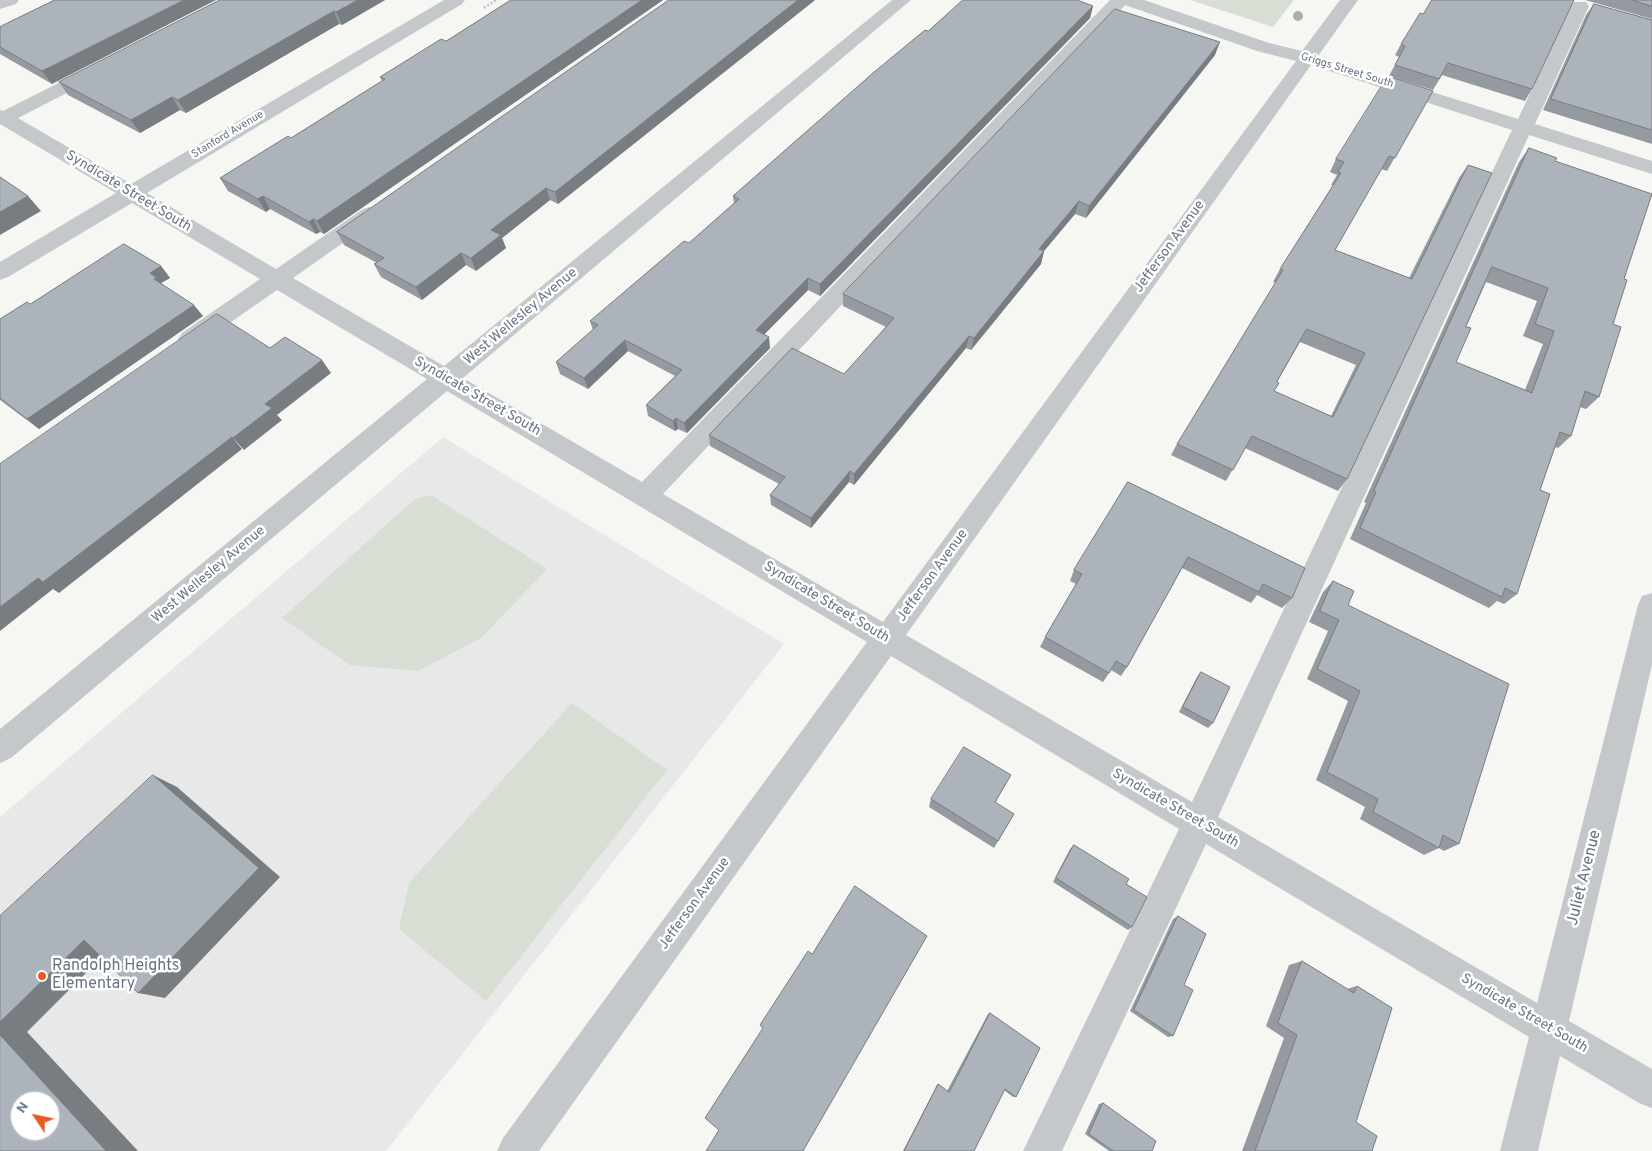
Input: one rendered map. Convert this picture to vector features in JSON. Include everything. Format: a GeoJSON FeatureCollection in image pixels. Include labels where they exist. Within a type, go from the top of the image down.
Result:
{"type":"FeatureCollection","features":[{"type":"Feature","properties":{"kind":"street"},"geometry":{"type":"LineString","coordinates":[[0,4],[10,0]]}},
{"type":"Feature","properties":{"kind":"street","name":"Stanford Avenue"},"geometry":{"type":"LineString","coordinates":[[0,272],[456,0]]}},
{"type":"Feature","properties":{"kind":"street","name":"West Wellesley Avenue"},"geometry":{"type":"LineString","coordinates":[[0,748],[902,0]]}},
{"type":"Feature","properties":{"kind":"street"},"geometry":{"type":"LineString","coordinates":[[645,496],[1120,0]]}},
{"type":"Feature","properties":{"kind":"street","name":"Griggs Street South"},"geometry":{"type":"LineString","coordinates":[[1127,0],[1264,47],[1307,58],[1652,168]]}},
{"type":"Feature","properties":{"kind":"street","name":"Jefferson Avenue"},"geometry":{"type":"LineString","coordinates":[[516,1151],[1349,0]]}},
{"type":"Feature","properties":{"kind":"street"},"geometry":{"type":"LineString","coordinates":[[1042,1151],[1199,823],[1523,127],[1582,6]]}},
{"type":"Feature","properties":{"kind":"street"},"geometry":{"type":"LineString","coordinates":[[2,117],[113,62]]}},
{"type":"Feature","properties":{"kind":"street","name":"Syndicate Street South"},"geometry":{"type":"LineString","coordinates":[[2,117],[1652,1090]]}},
{"type":"Feature","properties":{"kind":"street"},"geometry":{"type":"LineString","coordinates":[[170,353],[388,201]]}},
{"type":"Feature","properties":{"kind":"street","name":"Juliet Avenue"},"geometry":{"type":"LineString","coordinates":[[1519,1151],[1652,605]]}},
{"type":"Feature","properties":{"kind":"shaded area"},"geometry":{"type":"Polygon","coordinates":[[[1190,0],[1294,0],[1273,27],[1190,0]]]}},
{"type":"Feature","properties":{"kind":"shaded area"},"geometry":{"type":"Polygon","coordinates":[[[443,437],[784,644],[386,1151],[0,1151],[0,817],[443,437]]]}},
{"type":"Feature","properties":{"kind":"shaded area"},"geometry":{"type":"Polygon","coordinates":[[[431,495],[547,569],[481,638],[418,671],[350,665],[282,618],[415,499],[431,495]]]}},
{"type":"Feature","properties":{"kind":"shaded area"},"geometry":{"type":"Polygon","coordinates":[[[572,703],[667,770],[486,1001],[399,929],[409,883],[572,703]]]}},
{"type":"Feature","properties":{"kind":"building"},"geometry":{"type":"Polygon","coordinates":[[[55,0],[184,0],[42,71],[0,47],[0,27],[55,0]]]}},
{"type":"Feature","properties":{"kind":"building"},"geometry":{"type":"Polygon","coordinates":[[[220,0],[358,0],[336,12],[334,11],[178,100],[172,97],[131,120],[59,82],[220,0]]]}},
{"type":"Feature","properties":{"kind":"building"},"geometry":{"type":"Polygon","coordinates":[[[511,0],[642,0],[317,221],[313,219],[309,222],[263,196],[258,199],[220,178],[288,136],[291,138],[385,79],[380,77],[441,39],[446,41],[511,0]]]}},
{"type":"Feature","properties":{"kind":"building"},"geometry":{"type":"Polygon","coordinates":[[[669,0],[798,0],[555,192],[546,188],[491,230],[501,235],[471,258],[461,253],[416,287],[374,264],[384,258],[337,232],[669,0]]]}},
{"type":"Feature","properties":{"kind":"building"},"geometry":{"type":"Polygon","coordinates":[[[963,0],[1077,0],[1093,6],[820,284],[808,278],[756,330],[769,337],[684,423],[676,418],[673,421],[646,405],[682,370],[625,340],[584,378],[556,362],[598,325],[590,321],[684,241],[689,243],[739,199],[733,196],[873,73],[925,30],[928,31],[963,0]]]}},
{"type":"Feature","properties":{"kind":"building"},"geometry":{"type":"Polygon","coordinates":[[[1432,0],[1574,0],[1532,89],[1448,63],[1439,79],[1395,65],[1405,46],[1401,44],[1420,13],[1423,14],[1432,0]]]}},
{"type":"Feature","properties":{"kind":"building"},"geometry":{"type":"Polygon","coordinates":[[[1632,0],[1652,0],[1652,6],[1632,0]]]}},
{"type":"Feature","properties":{"kind":"building"},"geometry":{"type":"Polygon","coordinates":[[[1594,4],[1652,20],[1652,130],[1551,99],[1594,4]]]}},
{"type":"Feature","properties":{"kind":"building"},"geometry":{"type":"Polygon","coordinates":[[[1115,9],[1220,42],[1089,206],[1079,201],[1039,249],[1044,251],[974,338],[969,336],[854,474],[850,471],[811,518],[770,495],[785,477],[709,435],[792,348],[844,374],[894,318],[843,294],[1115,9]]]}},
{"type":"Feature","properties":{"kind":"building"},"geometry":{"type":"Polygon","coordinates":[[[1388,76],[1433,91],[1395,158],[1389,156],[1335,250],[1412,279],[1468,165],[1492,173],[1347,479],[1252,436],[1233,470],[1177,444],[1283,270],[1280,269],[1341,173],[1338,172],[1344,162],[1336,159],[1388,76]],[[1307,329],[1277,382],[1279,383],[1274,391],[1333,417],[1365,353],[1307,329]]]}},
{"type":"Feature","properties":{"kind":"building"},"geometry":{"type":"Polygon","coordinates":[[[1529,148],[1557,158],[1555,161],[1652,194],[1624,279],[1627,280],[1613,324],[1621,327],[1599,397],[1585,391],[1571,436],[1560,432],[1540,490],[1550,494],[1517,594],[1505,588],[1502,597],[1360,528],[1376,492],[1374,491],[1529,148]],[[1492,267],[1466,327],[1471,328],[1456,362],[1532,393],[1554,331],[1535,324],[1548,288],[1492,267]]]}},
{"type":"Feature","properties":{"kind":"building"},"geometry":{"type":"Polygon","coordinates":[[[0,177],[28,196],[0,212],[0,177]]]}},
{"type":"Feature","properties":{"kind":"building"},"geometry":{"type":"Polygon","coordinates":[[[124,244],[161,266],[150,273],[157,278],[154,279],[194,305],[27,419],[0,398],[0,319],[27,302],[30,304],[124,244]]]}},
{"type":"Feature","properties":{"kind":"building"},"geometry":{"type":"Polygon","coordinates":[[[217,314],[270,348],[285,337],[322,360],[265,404],[272,408],[233,438],[43,582],[38,578],[0,607],[0,464],[217,314]]]}},
{"type":"Feature","properties":{"kind":"building"},"geometry":{"type":"Polygon","coordinates":[[[1128,482],[1305,568],[1292,598],[1263,584],[1259,592],[1188,557],[1127,667],[1116,661],[1109,673],[1045,637],[1082,574],[1074,570],[1128,482]]]}},
{"type":"Feature","properties":{"kind":"building"},"geometry":{"type":"Polygon","coordinates":[[[1333,581],[1354,591],[1348,605],[1509,684],[1459,844],[1443,835],[1439,848],[1373,812],[1378,799],[1327,772],[1360,691],[1317,669],[1339,620],[1320,611],[1333,581]]]}},
{"type":"Feature","properties":{"kind":"building"},"geometry":{"type":"Polygon","coordinates":[[[1201,672],[1230,687],[1213,723],[1183,707],[1201,672]]]}},
{"type":"Feature","properties":{"kind":"building"},"geometry":{"type":"Polygon","coordinates":[[[964,747],[1011,775],[995,802],[1014,814],[998,841],[931,799],[964,747]]]}},
{"type":"Feature","properties":{"kind":"building"},"geometry":{"type":"Polygon","coordinates":[[[153,775],[259,868],[138,993],[84,940],[0,1022],[0,916],[153,775]]]}},
{"type":"Feature","properties":{"kind":"building"},"geometry":{"type":"Polygon","coordinates":[[[1074,845],[1129,879],[1126,884],[1147,897],[1132,927],[1056,878],[1074,845]]]}},
{"type":"Feature","properties":{"kind":"building"},"geometry":{"type":"Polygon","coordinates":[[[855,886],[927,936],[803,1151],[706,1151],[719,1130],[705,1118],[763,1028],[760,1025],[808,951],[812,954],[855,886]]]}},
{"type":"Feature","properties":{"kind":"building"},"geometry":{"type":"Polygon","coordinates":[[[1178,916],[1206,934],[1184,985],[1193,990],[1173,1036],[1134,1010],[1178,916]]]}},
{"type":"Feature","properties":{"kind":"building"},"geometry":{"type":"Polygon","coordinates":[[[1302,961],[1354,993],[1357,986],[1392,1008],[1356,1122],[1377,1136],[1372,1151],[1255,1151],[1297,1035],[1278,1023],[1302,961]]]}},
{"type":"Feature","properties":{"kind":"building"},"geometry":{"type":"Polygon","coordinates":[[[990,1013],[1040,1048],[1016,1097],[1005,1089],[974,1151],[904,1151],[938,1084],[949,1092],[990,1013]]]}},
{"type":"Feature","properties":{"kind":"building"},"geometry":{"type":"Polygon","coordinates":[[[0,1035],[51,1091],[10,1091],[10,1141],[60,1141],[60,1101],[106,1151],[0,1151],[0,1035]]]}},
{"type":"Feature","properties":{"kind":"building"},"geometry":{"type":"Polygon","coordinates":[[[1103,1103],[1156,1141],[1152,1151],[1113,1151],[1089,1134],[1103,1103]]]}},
{"type":"Feature","properties":{"kind":"place","name":"Randolph Heights Elementary"},"geometry":{"type":"Point","coordinates":[42,976]}}]}
